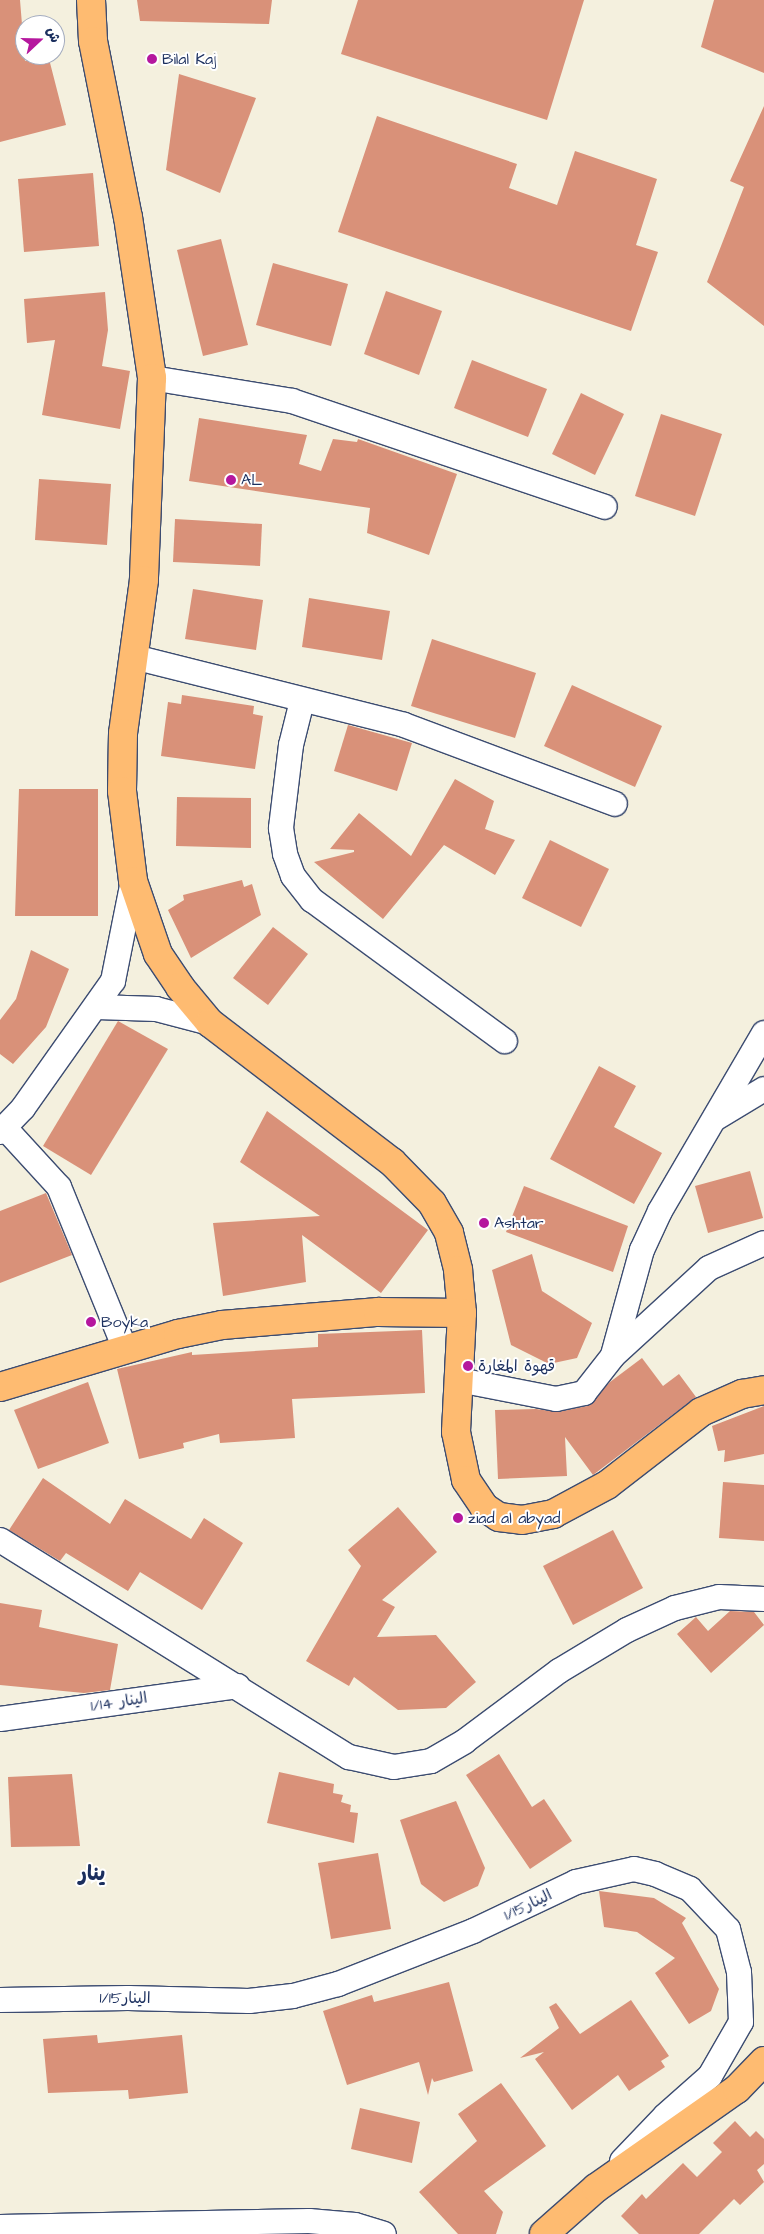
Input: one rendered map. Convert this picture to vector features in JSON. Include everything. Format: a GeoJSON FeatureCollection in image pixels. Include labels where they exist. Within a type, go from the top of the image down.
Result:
{"type":"FeatureCollection","features":[{"type":"Feature","properties":{"kind":"main road"},"geometry":{"type":"LineString","coordinates":[[91,0],[93,41],[128,217],[152,378],[144,580],[123,733],[122,792],[133,881],[158,954],[180,987],[210,1023],[256,1061],[343,1122],[392,1162],[432,1204],[449,1233],[458,1270],[462,1313],[456,1432],[466,1480],[484,1507],[499,1517],[522,1520],[553,1514],[607,1485],[701,1412],[735,1396],[764,1390]]}},
{"type":"Feature","properties":{"kind":"main road"},"geometry":{"type":"LineString","coordinates":[[0,1387],[125,1349],[222,1325],[378,1312],[462,1313]]}},
{"type":"Feature","properties":{"kind":"main road"},"geometry":{"type":"LineString","coordinates":[[544,2234],[596,2188],[737,2089],[764,2061]]}},
{"type":"Feature","properties":{"kind":"street"},"geometry":{"type":"LineString","coordinates":[[152,378],[292,400],[605,507]]}},
{"type":"Feature","properties":{"kind":"street"},"geometry":{"type":"LineString","coordinates":[[134,657],[302,701],[404,725],[615,804]]}},
{"type":"Feature","properties":{"kind":"street"},"geometry":{"type":"LineString","coordinates":[[302,701],[291,745],[281,828],[285,854],[294,876],[312,900],[505,1041]]}},
{"type":"Feature","properties":{"kind":"street"},"geometry":{"type":"LineString","coordinates":[[125,1349],[59,1187],[2,1130],[23,1108],[97,1007],[113,981],[133,881]]}},
{"type":"Feature","properties":{"kind":"street"},"geometry":{"type":"LineString","coordinates":[[97,1007],[156,1009],[210,1023]]}},
{"type":"Feature","properties":{"kind":"street"},"geometry":{"type":"LineString","coordinates":[[613,1356],[642,1250],[660,1211],[764,1032]]}},
{"type":"Feature","properties":{"kind":"street"},"geometry":{"type":"LineString","coordinates":[[713,1120],[764,1089]]}},
{"type":"Feature","properties":{"kind":"street"},"geometry":{"type":"LineString","coordinates":[[459,1380],[556,1399],[571,1398],[584,1393],[613,1356],[709,1268],[764,1243]]}},
{"type":"Feature","properties":{"kind":"street"},"geometry":{"type":"LineString","coordinates":[[0,1540],[350,1757],[394,1767],[431,1761],[465,1741],[559,1671],[627,1630],[675,1608],[720,1597],[764,1599]]}},
{"type":"Feature","properties":{"kind":"street","name":"الينار 1/14"},"geometry":{"type":"LineString","coordinates":[[0,1719],[238,1686]]}},
{"type":"Feature","properties":{"kind":"street","name":"الينار1/15"},"geometry":{"type":"LineString","coordinates":[[0,2000],[128,1998],[249,2001],[293,1996],[338,1984],[464,1935],[576,1882],[608,1872],[634,1869],[655,1874],[690,1889],[728,1929],[739,1972],[741,2022],[710,2076],[665,2116],[596,2188]]}},
{"type":"Feature","properties":{"kind":"street"},"geometry":{"type":"LineString","coordinates":[[0,2227],[309,2221],[355,2225],[384,2234]]}},
{"type":"Feature","properties":{"kind":"building"},"geometry":{"type":"Polygon","coordinates":[[[0,0],[20,0],[21,15],[15,15],[15,65],[51,65],[66,125],[0,142],[0,0]]]}},
{"type":"Feature","properties":{"kind":"building"},"geometry":{"type":"Polygon","coordinates":[[[137,0],[272,0],[269,24],[140,21],[137,0]]]}},
{"type":"Feature","properties":{"kind":"building"},"geometry":{"type":"Polygon","coordinates":[[[358,0],[584,0],[547,120],[341,54],[358,0]]]}},
{"type":"Feature","properties":{"kind":"building"},"geometry":{"type":"Polygon","coordinates":[[[714,0],[764,0],[764,73],[701,47],[714,0]]]}},
{"type":"Feature","properties":{"kind":"building"},"geometry":{"type":"Polygon","coordinates":[[[179,74],[256,98],[220,193],[166,170],[179,74]]]}},
{"type":"Feature","properties":{"kind":"building"},"geometry":{"type":"Polygon","coordinates":[[[764,106],[764,326],[707,282],[744,187],[730,181],[764,106]]]}},
{"type":"Feature","properties":{"kind":"building"},"geometry":{"type":"Polygon","coordinates":[[[377,116],[517,164],[509,188],[557,205],[575,151],[657,179],[636,245],[658,252],[631,331],[338,232],[377,116]]]}},
{"type":"Feature","properties":{"kind":"building"},"geometry":{"type":"Polygon","coordinates":[[[93,173],[99,246],[24,252],[18,179],[93,173]]]}},
{"type":"Feature","properties":{"kind":"building"},"geometry":{"type":"Polygon","coordinates":[[[221,239],[248,345],[203,356],[177,250],[221,239]]]}},
{"type":"Feature","properties":{"kind":"building"},"geometry":{"type":"Polygon","coordinates":[[[273,263],[348,284],[331,346],[256,325],[273,263]]]}},
{"type":"Feature","properties":{"kind":"building"},"geometry":{"type":"Polygon","coordinates":[[[386,291],[442,311],[419,375],[364,354],[386,291]]]}},
{"type":"Feature","properties":{"kind":"building"},"geometry":{"type":"Polygon","coordinates":[[[105,292],[108,330],[102,366],[130,371],[120,429],[42,415],[55,340],[27,343],[24,299],[105,292]]]}},
{"type":"Feature","properties":{"kind":"building"},"geometry":{"type":"Polygon","coordinates":[[[472,360],[547,389],[528,437],[454,408],[472,360]]]}},
{"type":"Feature","properties":{"kind":"building"},"geometry":{"type":"Polygon","coordinates":[[[581,393],[624,414],[595,475],[552,454],[581,393]]]}},
{"type":"Feature","properties":{"kind":"building"},"geometry":{"type":"Polygon","coordinates":[[[661,414],[722,434],[695,516],[635,496],[661,414]]]}},
{"type":"Feature","properties":{"kind":"building"},"geometry":{"type":"Polygon","coordinates":[[[199,418],[307,435],[299,464],[321,471],[333,439],[357,442],[358,439],[457,474],[429,555],[367,533],[370,508],[189,481],[199,418]]]}},
{"type":"Feature","properties":{"kind":"building"},"geometry":{"type":"Polygon","coordinates":[[[39,479],[111,484],[107,545],[35,540],[39,479]]]}},
{"type":"Feature","properties":{"kind":"building"},"geometry":{"type":"Polygon","coordinates":[[[175,519],[262,524],[260,566],[173,562],[175,519]]]}},
{"type":"Feature","properties":{"kind":"building"},"geometry":{"type":"Polygon","coordinates":[[[193,589],[263,600],[256,650],[185,639],[193,589]]]}},
{"type":"Feature","properties":{"kind":"building"},"geometry":{"type":"Polygon","coordinates":[[[309,598],[390,611],[382,660],[302,647],[309,598]]]}},
{"type":"Feature","properties":{"kind":"building"},"geometry":{"type":"Polygon","coordinates":[[[432,639],[536,673],[515,738],[411,706],[432,639]]]}},
{"type":"Feature","properties":{"kind":"building"},"geometry":{"type":"Polygon","coordinates":[[[572,685],[662,726],[635,787],[544,746],[572,685]]]}},
{"type":"Feature","properties":{"kind":"building"},"geometry":{"type":"Polygon","coordinates":[[[182,695],[254,706],[253,714],[263,716],[255,769],[161,756],[168,702],[181,704],[182,695]]]}},
{"type":"Feature","properties":{"kind":"building"},"geometry":{"type":"Polygon","coordinates":[[[348,725],[412,743],[397,791],[334,771],[348,725]]]}},
{"type":"Feature","properties":{"kind":"building"},"geometry":{"type":"Polygon","coordinates":[[[455,779],[494,801],[485,829],[515,840],[495,875],[444,845],[383,919],[314,862],[354,852],[354,850],[330,849],[359,813],[411,856],[455,779]]]}},
{"type":"Feature","properties":{"kind":"building"},"geometry":{"type":"Polygon","coordinates":[[[19,789],[98,789],[98,916],[15,916],[19,789]]]}},
{"type":"Feature","properties":{"kind":"building"},"geometry":{"type":"Polygon","coordinates":[[[177,797],[251,798],[251,848],[176,846],[177,797]]]}},
{"type":"Feature","properties":{"kind":"building"},"geometry":{"type":"Polygon","coordinates":[[[550,840],[609,869],[581,927],[522,898],[550,840]]]}},
{"type":"Feature","properties":{"kind":"building"},"geometry":{"type":"Polygon","coordinates":[[[242,880],[244,887],[252,884],[261,915],[191,958],[168,910],[184,900],[183,895],[242,880]]]}},
{"type":"Feature","properties":{"kind":"building"},"geometry":{"type":"Polygon","coordinates":[[[273,927],[308,954],[268,1005],[233,978],[273,927]]]}},
{"type":"Feature","properties":{"kind":"building"},"geometry":{"type":"Polygon","coordinates":[[[31,950],[69,969],[46,1027],[13,1064],[0,1054],[0,1020],[16,999],[31,950]]]}},
{"type":"Feature","properties":{"kind":"building"},"geometry":{"type":"Polygon","coordinates":[[[118,1021],[168,1049],[91,1175],[43,1146],[118,1021]]]}},
{"type":"Feature","properties":{"kind":"building"},"geometry":{"type":"Polygon","coordinates":[[[599,1066],[636,1086],[614,1127],[662,1153],[634,1204],[550,1159],[599,1066]]]}},
{"type":"Feature","properties":{"kind":"building"},"geometry":{"type":"Polygon","coordinates":[[[267,1111],[428,1230],[381,1293],[302,1235],[306,1282],[223,1296],[213,1223],[320,1216],[240,1162],[267,1111]]]}},
{"type":"Feature","properties":{"kind":"building"},"geometry":{"type":"Polygon","coordinates":[[[750,1171],[763,1218],[708,1233],[695,1186],[750,1171]]]}},
{"type":"Feature","properties":{"kind":"building"},"geometry":{"type":"Polygon","coordinates":[[[524,1186],[628,1226],[613,1272],[506,1232],[524,1186]]]}},
{"type":"Feature","properties":{"kind":"building"},"geometry":{"type":"Polygon","coordinates":[[[46,1193],[72,1255],[0,1283],[0,1211],[46,1193]]]}},
{"type":"Feature","properties":{"kind":"building"},"geometry":{"type":"Polygon","coordinates":[[[532,1254],[542,1291],[592,1323],[577,1358],[549,1364],[511,1345],[492,1270],[532,1254]]]}},
{"type":"Feature","properties":{"kind":"building"},"geometry":{"type":"Polygon","coordinates":[[[422,1330],[425,1393],[292,1399],[295,1438],[220,1443],[219,1434],[183,1443],[184,1448],[139,1459],[117,1369],[192,1352],[192,1355],[318,1347],[318,1334],[422,1330]]]}},
{"type":"Feature","properties":{"kind":"building"},"geometry":{"type":"Polygon","coordinates":[[[642,1358],[663,1386],[679,1374],[696,1397],[593,1475],[565,1437],[567,1476],[498,1479],[495,1410],[536,1409],[558,1412],[587,1406],[610,1382],[642,1358]]]}},
{"type":"Feature","properties":{"kind":"building"},"geometry":{"type":"Polygon","coordinates":[[[88,1382],[109,1443],[38,1469],[14,1410],[88,1382]]]}},
{"type":"Feature","properties":{"kind":"building"},"geometry":{"type":"Polygon","coordinates":[[[764,1406],[764,1454],[724,1462],[725,1450],[718,1451],[712,1426],[764,1406]]]}},
{"type":"Feature","properties":{"kind":"building"},"geometry":{"type":"Polygon","coordinates":[[[43,1478],[110,1524],[125,1499],[191,1539],[204,1518],[243,1543],[202,1610],[140,1572],[128,1591],[66,1553],[60,1561],[9,1530],[43,1478]]]}},
{"type":"Feature","properties":{"kind":"building"},"geometry":{"type":"Polygon","coordinates":[[[723,1482],[764,1485],[764,1541],[719,1538],[723,1482]]]}},
{"type":"Feature","properties":{"kind":"building"},"geometry":{"type":"Polygon","coordinates":[[[398,1507],[437,1552],[382,1600],[395,1607],[377,1637],[436,1635],[476,1682],[446,1708],[398,1710],[354,1677],[349,1686],[306,1661],[361,1566],[348,1550],[398,1507]]]}},
{"type":"Feature","properties":{"kind":"building"},"geometry":{"type":"Polygon","coordinates":[[[613,1530],[643,1588],[573,1625],[543,1566],[613,1530]]]}},
{"type":"Feature","properties":{"kind":"building"},"geometry":{"type":"Polygon","coordinates":[[[0,1603],[42,1610],[39,1627],[118,1644],[110,1690],[84,1693],[0,1685],[0,1603]]]}},
{"type":"Feature","properties":{"kind":"building"},"geometry":{"type":"Polygon","coordinates":[[[730,1611],[754,1612],[764,1625],[711,1673],[677,1634],[696,1617],[708,1631],[730,1611]]]}},
{"type":"Feature","properties":{"kind":"building"},"geometry":{"type":"Polygon","coordinates":[[[499,1754],[532,1807],[544,1799],[572,1841],[530,1869],[466,1775],[499,1754]]]}},
{"type":"Feature","properties":{"kind":"building"},"geometry":{"type":"Polygon","coordinates":[[[279,1772],[334,1784],[333,1793],[343,1795],[341,1802],[351,1805],[350,1812],[358,1813],[354,1843],[267,1823],[279,1772]]]}},
{"type":"Feature","properties":{"kind":"building"},"geometry":{"type":"Polygon","coordinates":[[[72,1774],[80,1846],[11,1847],[8,1777],[72,1774]]]}},
{"type":"Feature","properties":{"kind":"building"},"geometry":{"type":"Polygon","coordinates":[[[456,1801],[485,1868],[478,1886],[444,1902],[421,1884],[400,1820],[456,1801]]]}},
{"type":"Feature","properties":{"kind":"building"},"geometry":{"type":"Polygon","coordinates":[[[378,1853],[391,1929],[331,1939],[318,1863],[378,1853]]]}},
{"type":"Feature","properties":{"kind":"building"},"geometry":{"type":"Polygon","coordinates":[[[599,1891],[654,1898],[686,1918],[682,1923],[719,1989],[711,2011],[689,2024],[655,1973],[675,1958],[637,1932],[604,1927],[599,1891]]]}},
{"type":"Feature","properties":{"kind":"building"},"geometry":{"type":"Polygon","coordinates":[[[449,1982],[473,2071],[434,2082],[432,2078],[428,2095],[419,2062],[347,2085],[323,2011],[372,1995],[374,2002],[449,1982]]]}},
{"type":"Feature","properties":{"kind":"building"},"geometry":{"type":"Polygon","coordinates":[[[631,2000],[669,2056],[661,2061],[665,2067],[629,2091],[618,2075],[572,2110],[535,2059],[544,2052],[520,2058],[559,2028],[549,2007],[556,2003],[580,2034],[631,2000]]]}},
{"type":"Feature","properties":{"kind":"building"},"geometry":{"type":"Polygon","coordinates":[[[97,2035],[98,2043],[182,2035],[188,2093],[129,2099],[128,2090],[48,2093],[43,2039],[97,2035]]]}},
{"type":"Feature","properties":{"kind":"building"},"geometry":{"type":"Polygon","coordinates":[[[501,2083],[546,2146],[484,2191],[503,2212],[496,2234],[458,2234],[419,2192],[477,2141],[458,2114],[501,2083]]]}},
{"type":"Feature","properties":{"kind":"building"},"geometry":{"type":"Polygon","coordinates":[[[360,2108],[420,2122],[412,2163],[351,2149],[360,2108]]]}},
{"type":"Feature","properties":{"kind":"building"},"geometry":{"type":"Polygon","coordinates":[[[735,2121],[750,2137],[756,2131],[764,2139],[764,2164],[757,2170],[764,2182],[740,2205],[734,2199],[699,2234],[639,2234],[621,2216],[642,2194],[646,2199],[683,2163],[697,2177],[722,2152],[713,2143],[735,2121]]]}},
{"type":"Feature","properties":{"kind":"place","name":"Bilal Kaj"},"geometry":{"type":"Point","coordinates":[152,59]}},
{"type":"Feature","properties":{"kind":"place","name":"AL"},"geometry":{"type":"Point","coordinates":[231,480]}},
{"type":"Feature","properties":{"kind":"place","name":"Ashtar"},"geometry":{"type":"Point","coordinates":[484,1223]}},
{"type":"Feature","properties":{"kind":"place","name":"Boyka"},"geometry":{"type":"Point","coordinates":[91,1322]}},
{"type":"Feature","properties":{"kind":"place","name":"قهوة المغارة"},"geometry":{"type":"Point","coordinates":[468,1366]}},
{"type":"Feature","properties":{"kind":"place","name":"ziad al abyad"},"geometry":{"type":"Point","coordinates":[458,1518]}},
{"type":"Feature","properties":{"kind":"district","name":"ينار"},"geometry":{"type":"Point","coordinates":[92,1874]}}]}
